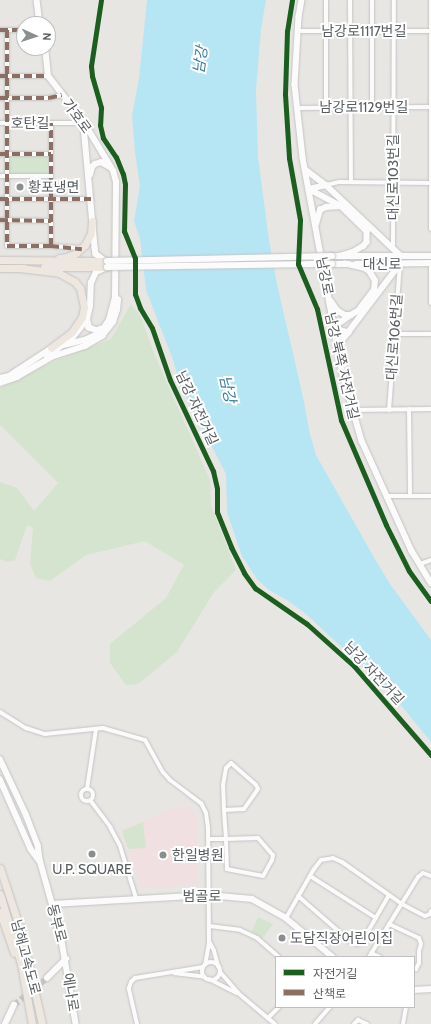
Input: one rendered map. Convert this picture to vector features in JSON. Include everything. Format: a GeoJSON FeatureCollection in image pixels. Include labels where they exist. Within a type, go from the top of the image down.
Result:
{"type":"FeatureCollection","features":[{"type":"Feature","properties":{"kind":"highway"},"geometry":{"type":"LineString","coordinates":[[18,260],[67,257],[82,249],[88,240],[92,221]]}},
{"type":"Feature","properties":{"kind":"highway"},"geometry":{"type":"LineString","coordinates":[[0,260],[107,264]]}},
{"type":"Feature","properties":{"kind":"highway"},"geometry":{"type":"LineString","coordinates":[[0,268],[107,264]]}},
{"type":"Feature","properties":{"kind":"highway"},"geometry":{"type":"LineString","coordinates":[[20,268],[59,273],[75,282],[80,288],[84,307],[82,317],[72,332],[51,348]]}},
{"type":"Feature","properties":{"kind":"highway","name":"남해고속도로"},"geometry":{"type":"LineString","coordinates":[[0,868],[21,932],[42,1024]]}},
{"type":"Feature","properties":{"kind":"highway","name":"남해고속도로"},"geometry":{"type":"LineString","coordinates":[[0,894],[21,964],[32,1024]]}},
{"type":"Feature","properties":{"kind":"highway"},"geometry":{"type":"LineString","coordinates":[[0,912],[12,949],[21,964]]}},
{"type":"Feature","properties":{"kind":"street"},"geometry":{"type":"LineString","coordinates":[[37,0],[39,16]]}},
{"type":"Feature","properties":{"kind":"street","name":"남강로"},"geometry":{"type":"LineString","coordinates":[[302,0],[298,31],[295,85],[309,189],[335,326],[337,347],[362,441],[420,564],[431,583]]}},
{"type":"Feature","properties":{"kind":"street"},"geometry":{"type":"LineString","coordinates":[[326,0],[326,108]]}},
{"type":"Feature","properties":{"kind":"street"},"geometry":{"type":"LineString","coordinates":[[350,0],[351,182]]}},
{"type":"Feature","properties":{"kind":"street"},"geometry":{"type":"LineString","coordinates":[[372,0],[372,107]]}},
{"type":"Feature","properties":{"kind":"street","name":"대신로103번길"},"geometry":{"type":"LineString","coordinates":[[393,248],[394,0]]}},
{"type":"Feature","properties":{"kind":"street"},"geometry":{"type":"LineString","coordinates":[[431,0],[431,229]]}},
{"type":"Feature","properties":{"kind":"street"},"geometry":{"type":"LineString","coordinates":[[0,30],[16,30]]}},
{"type":"Feature","properties":{"kind":"street"},"geometry":{"type":"LineString","coordinates":[[7,30],[7,246],[51,246],[82,249]]}},
{"type":"Feature","properties":{"kind":"street","name":"남강로1117번길"},"geometry":{"type":"LineString","coordinates":[[298,31],[431,31]]}},
{"type":"Feature","properties":{"kind":"street","name":"가호로"},"geometry":{"type":"LineString","coordinates":[[0,383],[10,380],[52,357],[93,342],[108,330],[117,310],[118,193],[116,182],[111,168],[84,124],[48,76],[45,56]]}},
{"type":"Feature","properties":{"kind":"street"},"geometry":{"type":"LineString","coordinates":[[0,76],[48,76]]}},
{"type":"Feature","properties":{"kind":"street"},"geometry":{"type":"LineString","coordinates":[[0,98],[49,98],[62,95]]}},
{"type":"Feature","properties":{"kind":"street","name":"남강로1129번길"},"geometry":{"type":"LineString","coordinates":[[298,108],[430,107]]}},
{"type":"Feature","properties":{"kind":"street","name":"호탄길"},"geometry":{"type":"LineString","coordinates":[[0,123],[84,124]]}},
{"type":"Feature","properties":{"kind":"street"},"geometry":{"type":"LineString","coordinates":[[51,123],[51,246]]}},
{"type":"Feature","properties":{"kind":"street"},"geometry":{"type":"LineString","coordinates":[[32,368],[80,331],[87,319],[90,306],[91,283],[96,272],[107,264],[96,254],[84,124]]}},
{"type":"Feature","properties":{"kind":"street"},"geometry":{"type":"LineString","coordinates":[[0,154],[51,154]]}},
{"type":"Feature","properties":{"kind":"street"},"geometry":{"type":"LineString","coordinates":[[90,189],[90,171],[95,164],[106,164],[111,168]]}},
{"type":"Feature","properties":{"kind":"street"},"geometry":{"type":"LineString","coordinates":[[306,170],[326,185],[402,256]]}},
{"type":"Feature","properties":{"kind":"street"},"geometry":{"type":"LineString","coordinates":[[0,176],[51,176]]}},
{"type":"Feature","properties":{"kind":"street"},"geometry":{"type":"LineString","coordinates":[[309,189],[339,182],[431,183]]}},
{"type":"Feature","properties":{"kind":"street"},"geometry":{"type":"LineString","coordinates":[[309,189],[341,206],[365,227],[368,236],[367,242],[360,250],[341,256]]}},
{"type":"Feature","properties":{"kind":"street"},"geometry":{"type":"LineString","coordinates":[[0,199],[91,199]]}},
{"type":"Feature","properties":{"kind":"street"},"geometry":{"type":"LineString","coordinates":[[316,226],[320,210],[326,207],[341,206]]}},
{"type":"Feature","properties":{"kind":"street"},"geometry":{"type":"LineString","coordinates":[[0,220],[51,220]]}},
{"type":"Feature","properties":{"kind":"street","name":"대신로"},"geometry":{"type":"LineString","coordinates":[[107,264],[332,256],[431,256]]}},
{"type":"Feature","properties":{"kind":"street","name":"대신로"},"geometry":{"type":"LineString","coordinates":[[107,264],[431,264]]}},
{"type":"Feature","properties":{"kind":"street"},"geometry":{"type":"LineString","coordinates":[[344,264],[363,268],[372,275],[375,281],[374,290],[358,311],[335,326],[341,331],[348,332]]}},
{"type":"Feature","properties":{"kind":"street"},"geometry":{"type":"LineString","coordinates":[[337,347],[400,264]]}},
{"type":"Feature","properties":{"kind":"street","name":"대신로106번길"},"geometry":{"type":"LineString","coordinates":[[389,410],[400,264]]}},
{"type":"Feature","properties":{"kind":"street"},"geometry":{"type":"LineString","coordinates":[[431,264],[431,303]]}},
{"type":"Feature","properties":{"kind":"street","name":"가호로"},"geometry":{"type":"LineString","coordinates":[[0,378],[13,373],[51,348],[94,336],[105,328],[113,308],[117,278]]}},
{"type":"Feature","properties":{"kind":"street"},"geometry":{"type":"LineString","coordinates":[[330,299],[337,310],[345,315],[351,315]]}},
{"type":"Feature","properties":{"kind":"street"},"geometry":{"type":"LineString","coordinates":[[348,332],[344,328],[344,323],[351,315]]}},
{"type":"Feature","properties":{"kind":"street"},"geometry":{"type":"LineString","coordinates":[[87,319],[89,328],[96,331],[101,330],[109,320]]}},
{"type":"Feature","properties":{"kind":"street"},"geometry":{"type":"LineString","coordinates":[[394,334],[431,334]]}},
{"type":"Feature","properties":{"kind":"street"},"geometry":{"type":"LineString","coordinates":[[353,410],[431,409]]}},
{"type":"Feature","properties":{"kind":"street"},"geometry":{"type":"LineString","coordinates":[[409,410],[410,496]]}},
{"type":"Feature","properties":{"kind":"street"},"geometry":{"type":"LineString","coordinates":[[387,496],[431,496]]}},
{"type":"Feature","properties":{"kind":"street"},"geometry":{"type":"LineString","coordinates":[[420,564],[431,560]]}},
{"type":"Feature","properties":{"kind":"street"},"geometry":{"type":"LineString","coordinates":[[0,712],[26,728],[45,734],[103,728],[145,740],[163,772],[170,780],[201,803],[206,813],[208,839],[209,942],[202,972],[205,976]]}},
{"type":"Feature","properties":{"kind":"street"},"geometry":{"type":"LineString","coordinates":[[90,800],[84,801],[82,798],[82,792],[86,789],[96,729]]}},
{"type":"Feature","properties":{"kind":"street","name":"동부로"},"geometry":{"type":"LineString","coordinates":[[0,760],[26,814],[38,845],[40,860],[66,959],[47,978]]}},
{"type":"Feature","properties":{"kind":"street"},"geometry":{"type":"LineString","coordinates":[[208,839],[226,839],[258,838],[273,855],[263,876],[227,869],[226,839],[224,810],[223,785],[226,768],[231,763],[256,785],[258,789],[244,809],[224,810]]}},
{"type":"Feature","properties":{"kind":"street","name":"동부로"},"geometry":{"type":"LineString","coordinates":[[0,779],[31,849],[40,860]]}},
{"type":"Feature","properties":{"kind":"street"},"geometry":{"type":"LineString","coordinates":[[86,789],[93,793],[90,800]]}},
{"type":"Feature","properties":{"kind":"street"},"geometry":{"type":"LineString","coordinates":[[90,800],[110,827],[120,846],[136,898]]}},
{"type":"Feature","properties":{"kind":"street"},"geometry":{"type":"LineString","coordinates":[[286,918],[321,860],[333,858],[342,862],[402,904],[425,916],[430,914],[431,911]]}},
{"type":"Feature","properties":{"kind":"street"},"geometry":{"type":"LineString","coordinates":[[370,955],[418,877],[423,873],[431,876]]}},
{"type":"Feature","properties":{"kind":"street"},"geometry":{"type":"LineString","coordinates":[[310,876],[376,918]]}},
{"type":"Feature","properties":{"kind":"street"},"geometry":{"type":"LineString","coordinates":[[298,896],[350,941],[357,944],[363,940],[389,894]]}},
{"type":"Feature","properties":{"kind":"street","name":"범골로"},"geometry":{"type":"LineString","coordinates":[[52,904],[209,895],[252,898],[286,918],[332,956]]}},
{"type":"Feature","properties":{"kind":"street"},"geometry":{"type":"LineString","coordinates":[[389,924],[419,938],[421,944],[419,951],[419,963],[415,969]]}},
{"type":"Feature","properties":{"kind":"street"},"geometry":{"type":"LineString","coordinates":[[209,926],[240,930],[257,938],[278,956]]}},
{"type":"Feature","properties":{"kind":"street"},"geometry":{"type":"LineString","coordinates":[[209,942],[214,951],[220,972],[238,993],[275,1024]]}},
{"type":"Feature","properties":{"kind":"street","name":"에나로"},"geometry":{"type":"LineString","coordinates":[[66,959],[76,1024]]}},
{"type":"Feature","properties":{"kind":"street"},"geometry":{"type":"LineString","coordinates":[[137,1024],[129,988],[131,982],[135,978],[173,973],[204,966],[212,962],[218,966]]}},
{"type":"Feature","properties":{"kind":"street"},"geometry":{"type":"LineString","coordinates":[[210,979],[216,978],[220,972]]}},
{"type":"Feature","properties":{"kind":"street"},"geometry":{"type":"LineString","coordinates":[[173,973],[205,976],[238,993]]}},
{"type":"Feature","properties":{"kind":"street"},"geometry":{"type":"LineString","coordinates":[[415,990],[431,988]]}},
{"type":"Feature","properties":{"kind":"street"},"geometry":{"type":"LineString","coordinates":[[5,1024],[14,1005]]}},
{"type":"Feature","properties":{"kind":"street"},"geometry":{"type":"LineString","coordinates":[[268,1018],[278,1008]]}},
{"type":"Feature","properties":{"kind":"street"},"geometry":{"type":"LineString","coordinates":[[315,1024],[329,1008]]}},
{"type":"Feature","properties":{"kind":"street"},"geometry":{"type":"LineString","coordinates":[[403,1024],[406,1008]]}},
{"type":"Feature","properties":{"kind":"street"},"geometry":{"type":"LineString","coordinates":[[354,1024],[358,1020],[367,1024]]}},
{"type":"Feature","properties":{"kind":"shaded area","name":"한일병원"},"geometry":{"type":"Polygon","coordinates":[[[178,806],[186,806],[194,811],[197,818],[198,882],[195,885],[141,888],[121,829],[178,806]]]}},
{"type":"Feature","properties":{"kind":"green space"},"geometry":{"type":"Polygon","coordinates":[[[9,156],[47,156],[47,174],[9,174],[9,156]]]}},
{"type":"Feature","properties":{"kind":"green space"},"geometry":{"type":"Polygon","coordinates":[[[131,304],[141,317],[155,356],[210,480],[211,505],[236,570],[214,592],[177,652],[138,684],[126,685],[110,663],[110,644],[166,598],[184,565],[145,541],[86,555],[50,581],[36,578],[30,564],[33,527],[27,525],[15,560],[8,562],[0,559],[0,482],[17,488],[34,511],[58,483],[0,425],[0,388],[50,363],[111,339],[131,304]]]}},
{"type":"Feature","properties":{"kind":"green space"},"geometry":{"type":"Polygon","coordinates":[[[143,822],[146,848],[128,849],[122,831],[143,822]]]}},
{"type":"Feature","properties":{"kind":"green space"},"geometry":{"type":"Polygon","coordinates":[[[258,917],[273,924],[262,939],[252,931],[258,917]]]}},
{"type":"Feature","properties":{"kind":"water","name":"남강"},"geometry":{"type":"Polygon","coordinates":[[[147,0],[266,0],[261,29],[256,90],[258,157],[269,240],[277,284],[310,434],[316,455],[375,559],[390,584],[431,640],[431,742],[391,693],[306,614],[287,600],[269,590],[257,579],[242,556],[227,512],[226,474],[181,387],[172,357],[146,290],[140,239],[134,221],[140,186],[132,116],[139,78],[147,0]]]}},
{"type":"Feature","properties":{"kind":"tunnel"},"geometry":{"type":"LineString","coordinates":[[14,1005],[47,978]]}},
{"type":"Feature","properties":{"kind":"marked path"},"geometry":{"type":"LineString","coordinates":[[0,30],[16,30]]}},
{"type":"Feature","properties":{"kind":"marked path"},"geometry":{"type":"LineString","coordinates":[[7,30],[7,246],[51,246],[82,249]]}},
{"type":"Feature","properties":{"kind":"marked path"},"geometry":{"type":"LineString","coordinates":[[0,76],[48,76]]}},
{"type":"Feature","properties":{"kind":"marked path"},"geometry":{"type":"LineString","coordinates":[[0,98],[49,98],[62,95]]}},
{"type":"Feature","properties":{"kind":"marked path"},"geometry":{"type":"LineString","coordinates":[[51,123],[51,246]]}},
{"type":"Feature","properties":{"kind":"marked path"},"geometry":{"type":"LineString","coordinates":[[0,154],[51,154]]}},
{"type":"Feature","properties":{"kind":"marked path"},"geometry":{"type":"LineString","coordinates":[[0,199],[91,199]]}},
{"type":"Feature","properties":{"kind":"marked path"},"geometry":{"type":"LineString","coordinates":[[0,220],[51,221]]}},
{"type":"Feature","properties":{"kind":"cycle path","name":"남강 자전거길"},"geometry":{"type":"LineString","coordinates":[[101,0],[91,66],[92,76],[101,108],[100,125],[103,138],[116,157],[123,174],[125,184],[124,231],[135,258],[135,294],[140,308],[152,328],[170,380],[213,471],[217,489],[217,512],[231,547],[244,573],[255,588],[307,624],[354,666],[431,755]]}},
{"type":"Feature","properties":{"kind":"cycle path","name":"남강 북쪽 자전거길"},"geometry":{"type":"LineString","coordinates":[[292,0],[287,31],[285,94],[289,158],[300,220],[298,264],[317,309],[341,420],[386,525],[409,571],[431,601]]}},
{"type":"Feature","properties":{"kind":"place","name":"황포냉면"},"geometry":{"type":"Point","coordinates":[20,187]}},
{"type":"Feature","properties":{"kind":"place","name":"U.P. SQUARE"},"geometry":{"type":"Point","coordinates":[92,854]}},
{"type":"Feature","properties":{"kind":"place","name":"한일병원"},"geometry":{"type":"Point","coordinates":[163,855]}},
{"type":"Feature","properties":{"kind":"place","name":"도담직장어린이집"},"geometry":{"type":"Point","coordinates":[282,938]}}]}
